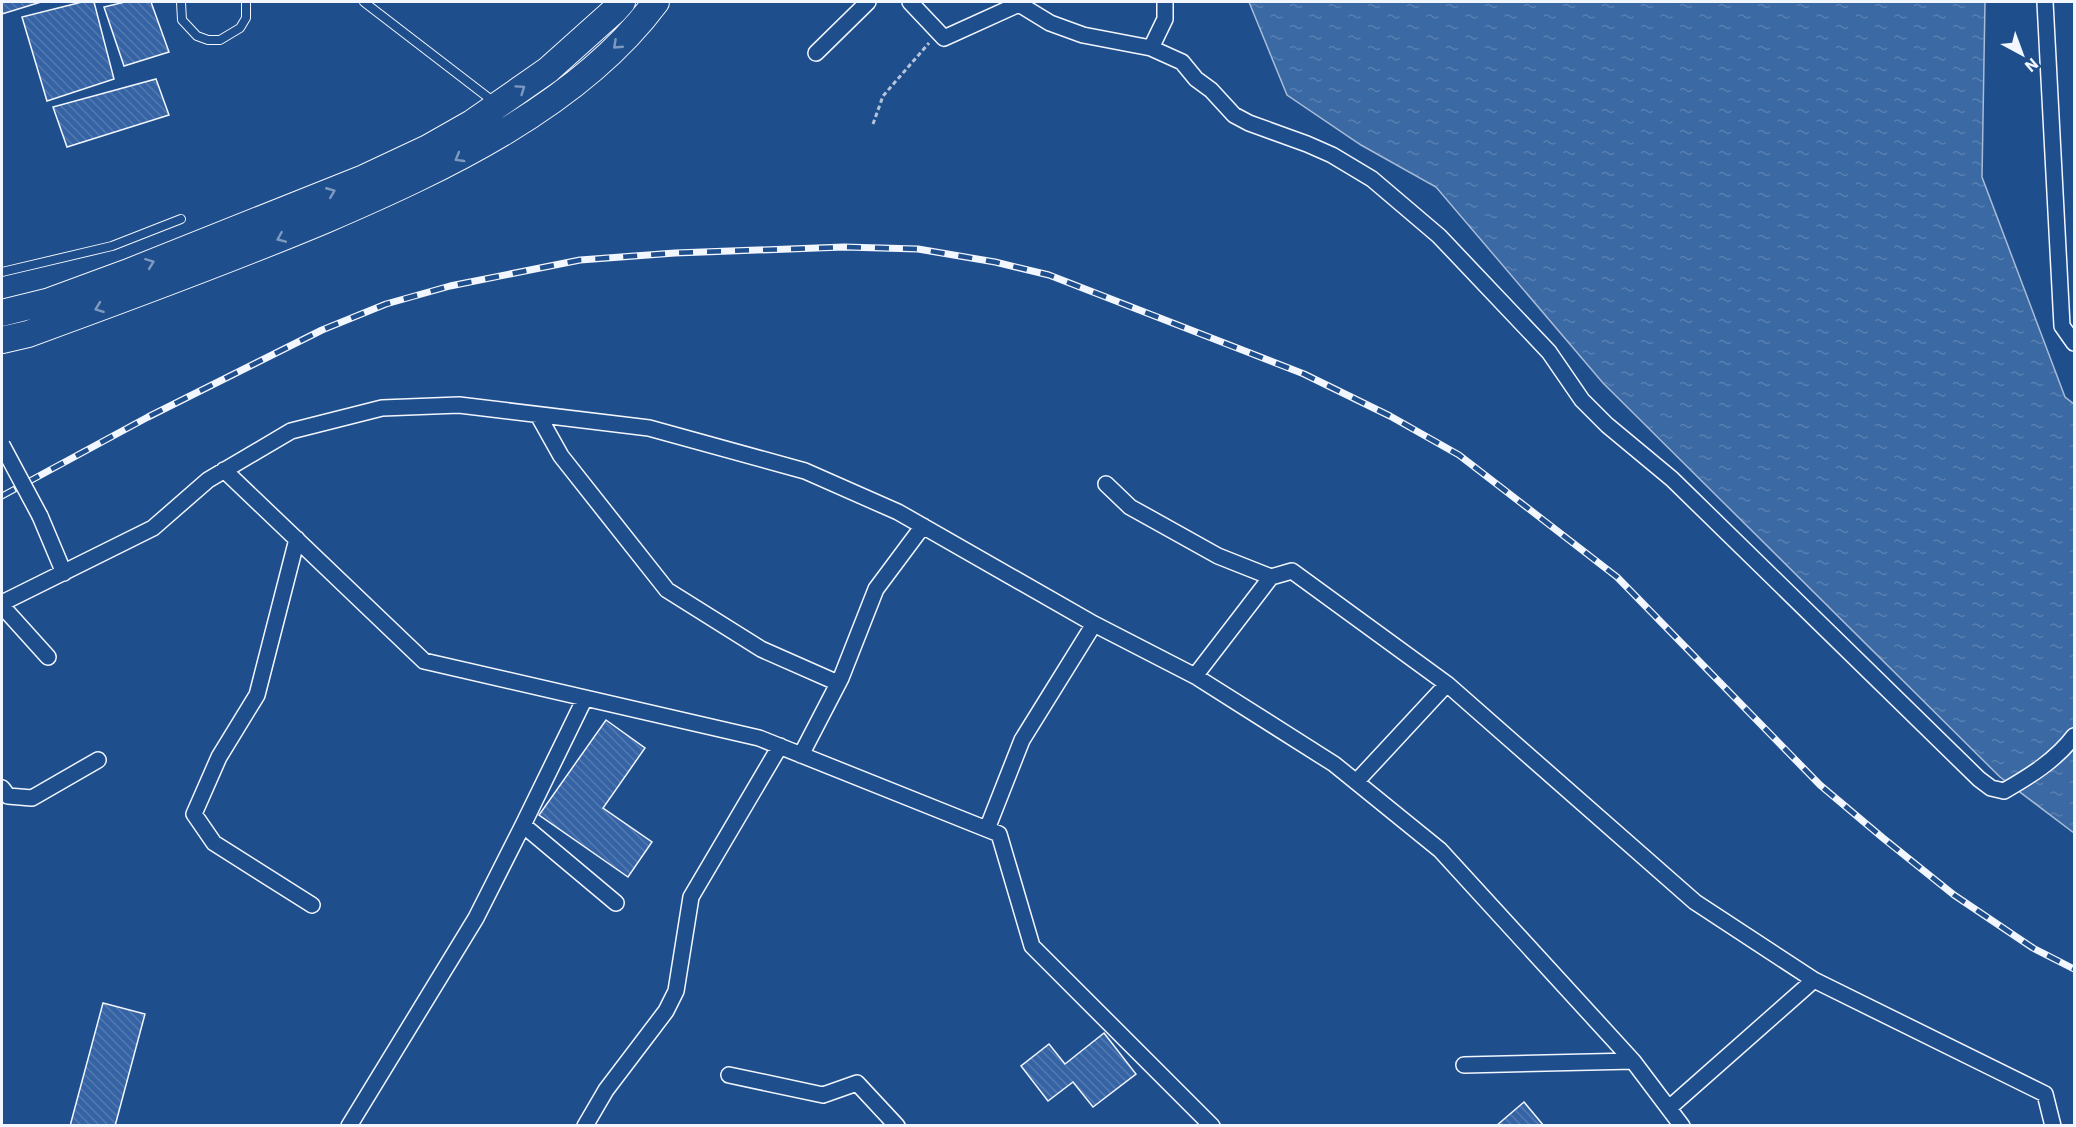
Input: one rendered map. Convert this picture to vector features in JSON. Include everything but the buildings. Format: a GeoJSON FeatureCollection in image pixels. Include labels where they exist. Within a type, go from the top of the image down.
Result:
{"type":"FeatureCollection","features":[{"type":"Feature","properties":{"kind":"highway"},"geometry":{"type":"LineString","coordinates":[[2,313],[50,300],[126,273],[364,178],[428,148],[472,123],[548,70],[622,2]]}},
{"type":"Feature","properties":{"kind":"highway"},"geometry":{"type":"LineString","coordinates":[[2,340],[39,330],[267,244],[446,165],[522,120],[594,67],[625,38],[656,2]]}},
{"type":"Feature","properties":{"kind":"street"},"geometry":{"type":"LineString","coordinates":[[816,53],[868,2]]}},
{"type":"Feature","properties":{"kind":"street"},"geometry":{"type":"LineString","coordinates":[[910,2],[944,38],[1020,3],[1050,23],[1083,35],[1150,48],[1182,62],[1196,79],[1211,90],[1234,115],[1332,155],[1372,179],[1439,236],[1549,352],[1582,400],[1624,440],[1672,479],[1979,779],[1991,788],[2004,791],[2031,776],[2069,744],[2074,736]]}},
{"type":"Feature","properties":{"kind":"street"},"geometry":{"type":"LineString","coordinates":[[1150,48],[1165,19],[1165,2]]}},
{"type":"Feature","properties":{"kind":"street"},"geometry":{"type":"LineString","coordinates":[[2045,2],[2062,326],[2074,343]]}},
{"type":"Feature","properties":{"kind":"street"},"geometry":{"type":"LineString","coordinates":[[48,657],[2,605],[153,528],[208,480],[291,431],[382,408],[459,405],[649,428],[806,471],[898,512],[1094,624],[1196,676],[1334,764],[1440,850],[1633,1061],[1682,1125]]}},
{"type":"Feature","properties":{"kind":"street"},"geometry":{"type":"LineString","coordinates":[[538,415],[561,456],[667,590],[761,649],[838,683]]}},
{"type":"Feature","properties":{"kind":"street"},"geometry":{"type":"LineString","coordinates":[[2,445],[40,516],[64,573]]}},
{"type":"Feature","properties":{"kind":"street"},"geometry":{"type":"LineString","coordinates":[[224,470],[424,661],[759,738],[999,834],[1032,946],[1212,1125]]}},
{"type":"Feature","properties":{"kind":"street"},"geometry":{"type":"LineString","coordinates":[[1106,484],[1130,507],[1218,556],[1271,577]]}},
{"type":"Feature","properties":{"kind":"street"},"geometry":{"type":"LineString","coordinates":[[801,755],[838,683],[876,589],[923,526]]}},
{"type":"Feature","properties":{"kind":"street"},"geometry":{"type":"LineString","coordinates":[[297,539],[257,695],[219,757],[194,814],[214,843],[312,905]]}},
{"type":"Feature","properties":{"kind":"street"},"geometry":{"type":"LineString","coordinates":[[1196,676],[1271,577],[1292,571],[1448,684],[1695,902],[1814,980],[2045,1094],[2053,1125]]}},
{"type":"Feature","properties":{"kind":"street"},"geometry":{"type":"LineString","coordinates":[[987,829],[1022,740],[1094,624]]}},
{"type":"Feature","properties":{"kind":"street"},"geometry":{"type":"LineString","coordinates":[[1356,782],[1448,684]]}},
{"type":"Feature","properties":{"kind":"street"},"geometry":{"type":"LineString","coordinates":[[349,1125],[476,918],[585,698]]}},
{"type":"Feature","properties":{"kind":"street"},"geometry":{"type":"LineString","coordinates":[[585,1125],[606,1090],[666,1011],[676,991],[691,897],[780,746]]}},
{"type":"Feature","properties":{"kind":"street"},"geometry":{"type":"LineString","coordinates":[[2,788],[8,796],[33,798],[98,760]]}},
{"type":"Feature","properties":{"kind":"street"},"geometry":{"type":"LineString","coordinates":[[523,825],[616,903]]}},
{"type":"Feature","properties":{"kind":"street"},"geometry":{"type":"LineString","coordinates":[[1669,1108],[1814,980]]}},
{"type":"Feature","properties":{"kind":"street"},"geometry":{"type":"LineString","coordinates":[[1464,1065],[1633,1061]]}},
{"type":"Feature","properties":{"kind":"street"},"geometry":{"type":"LineString","coordinates":[[729,1075],[823,1095],[857,1083],[897,1125]]}},
{"type":"Feature","properties":{"kind":"lane"},"geometry":{"type":"LineString","coordinates":[[181,2],[182,20],[197,36],[208,40],[220,40],[240,28],[246,18],[246,2]]}},
{"type":"Feature","properties":{"kind":"lane"},"geometry":{"type":"LineString","coordinates":[[364,2],[498,105]]}},
{"type":"Feature","properties":{"kind":"lane"},"geometry":{"type":"LineString","coordinates":[[2,272],[112,246],[181,219]]}},
{"type":"Feature","properties":{"kind":"path"},"geometry":{"type":"LineString","coordinates":[[873,124],[883,96],[931,40],[944,38]]}},
{"type":"Feature","properties":{"kind":"water"},"geometry":{"type":"Polygon","coordinates":[[[1249,2],[1985,2],[1982,177],[2065,397],[2074,404],[2074,833],[2000,777],[1603,383],[1436,187],[1361,145],[1287,95],[1249,2]]]}},
{"type":"Feature","properties":{"kind":"railway"},"geometry":{"type":"LineString","coordinates":[[2,496],[148,417],[322,330],[386,304],[450,286],[580,260],[675,253],[844,247],[918,249],[995,262],[1049,275],[1304,374],[1390,416],[1459,455],[1617,577],[1820,785],[1883,838],[1954,895],[2033,948],[2074,969]]}}]}
